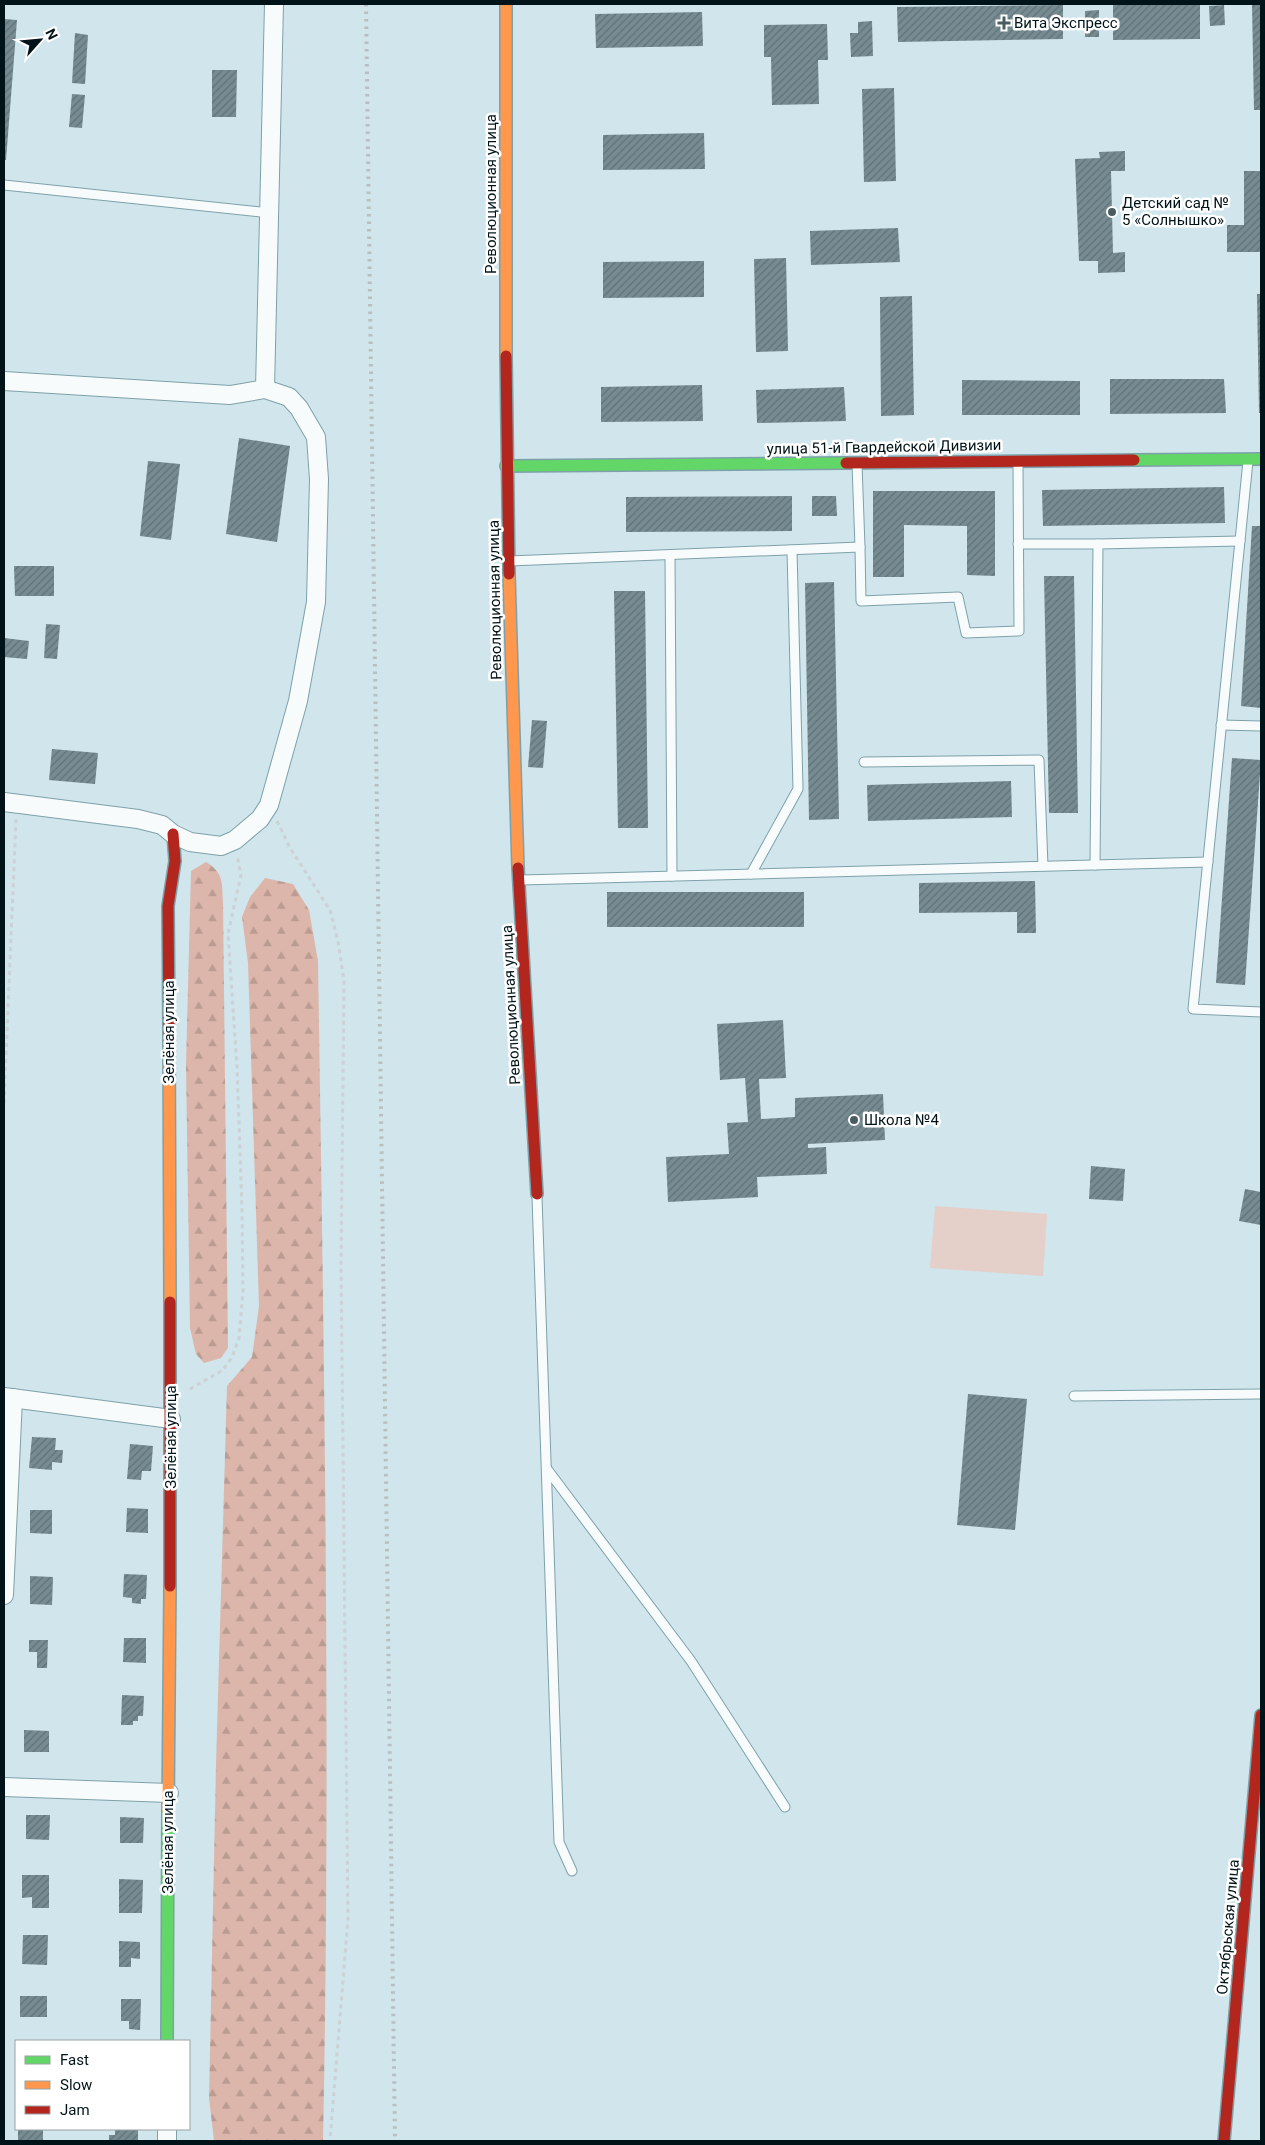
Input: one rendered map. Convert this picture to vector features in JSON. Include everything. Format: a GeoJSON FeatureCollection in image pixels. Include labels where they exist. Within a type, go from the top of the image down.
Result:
{"type":"FeatureCollection","features":[{"type":"Feature","properties":{"kind":"street"},"geometry":{"type":"LineString","coordinates":[[265,389],[274,4]]}},
{"type":"Feature","properties":{"kind":"street","name":"Революционная улица"},"geometry":{"type":"LineString","coordinates":[[506,4],[506,466],[519,880],[537,1194]]}},
{"type":"Feature","properties":{"kind":"street"},"geometry":{"type":"LineString","coordinates":[[4,381],[230,395],[265,389],[289,397],[299,408],[316,437],[319,479],[316,602],[298,701],[264,812],[235,840],[221,846],[190,842],[162,826],[138,818],[10,803]]}},
{"type":"Feature","properties":{"kind":"street","name":"улица 51-й Гвардейской Дивизии"},"geometry":{"type":"LineString","coordinates":[[506,466],[1261,458]]}},
{"type":"Feature","properties":{"kind":"street","name":"Зелёная улица"},"geometry":{"type":"LineString","coordinates":[[167,2040],[171,1419],[168,906],[175,861],[173,834]]}},
{"type":"Feature","properties":{"kind":"street"},"geometry":{"type":"LineString","coordinates":[[4,1595],[8,1397],[171,1419]]}},
{"type":"Feature","properties":{"kind":"street","name":"Октябрьская улица"},"geometry":{"type":"LineString","coordinates":[[1224,2141],[1261,1715]]}},
{"type":"Feature","properties":{"kind":"street"},"geometry":{"type":"LineString","coordinates":[[4,1787],[169,1793]]}},
{"type":"Feature","properties":{"kind":"lane"},"geometry":{"type":"LineString","coordinates":[[4,185],[270,213]]}},
{"type":"Feature","properties":{"kind":"lane"},"geometry":{"type":"LineString","coordinates":[[1248,459],[1193,1009],[1261,1012]]}},
{"type":"Feature","properties":{"kind":"lane"},"geometry":{"type":"LineString","coordinates":[[858,463],[861,601],[958,597],[966,633],[1019,631],[1018,461]]}},
{"type":"Feature","properties":{"kind":"lane"},"geometry":{"type":"LineString","coordinates":[[1018,544],[1240,542]]}},
{"type":"Feature","properties":{"kind":"lane"},"geometry":{"type":"LineString","coordinates":[[1095,865],[1098,544]]}},
{"type":"Feature","properties":{"kind":"lane"},"geometry":{"type":"LineString","coordinates":[[509,561],[860,547]]}},
{"type":"Feature","properties":{"kind":"lane"},"geometry":{"type":"LineString","coordinates":[[751,874],[798,788],[792,550]]}},
{"type":"Feature","properties":{"kind":"lane"},"geometry":{"type":"LineString","coordinates":[[670,555],[672,876]]}},
{"type":"Feature","properties":{"kind":"lane"},"geometry":{"type":"LineString","coordinates":[[1221,724],[1261,726]]}},
{"type":"Feature","properties":{"kind":"lane"},"geometry":{"type":"LineString","coordinates":[[864,762],[1039,760],[1043,866]]}},
{"type":"Feature","properties":{"kind":"lane"},"geometry":{"type":"LineString","coordinates":[[519,880],[1208,862]]}},
{"type":"Feature","properties":{"kind":"lane"},"geometry":{"type":"LineString","coordinates":[[537,1194],[559,1842],[572,1871]]}},
{"type":"Feature","properties":{"kind":"lane"},"geometry":{"type":"LineString","coordinates":[[1074,1396],[1261,1394]]}},
{"type":"Feature","properties":{"kind":"lane"},"geometry":{"type":"LineString","coordinates":[[546,1468],[691,1661],[785,1807]]}},
{"type":"Feature","properties":{"kind":"path"},"geometry":{"type":"LineString","coordinates":[[4,1104],[10,803]]}},
{"type":"Feature","properties":{"kind":"path"},"geometry":{"type":"LineString","coordinates":[[264,812],[330,910],[338,941],[344,981],[341,1266],[348,1918],[330,2141]]}},
{"type":"Feature","properties":{"kind":"path"},"geometry":{"type":"LineString","coordinates":[[171,1396],[197,1387],[222,1370],[232,1357],[239,1338],[243,1291],[242,1209],[237,1068],[228,934],[240,875],[235,840]]}},
{"type":"Feature","properties":{"kind":"green space"},"geometry":{"type":"Polygon","coordinates":[[[206,862],[219,874],[223,902],[228,1348],[221,1358],[204,1363],[196,1354],[190,1328],[186,1065],[191,871],[206,862]]]}},
{"type":"Feature","properties":{"kind":"green space"},"geometry":{"type":"Polygon","coordinates":[[[265,878],[293,884],[309,910],[318,961],[327,1699],[323,2141],[214,2141],[209,2098],[227,1386],[252,1357],[259,1306],[248,963],[242,917],[250,897],[265,878]]]}},
{"type":"Feature","properties":{"kind":"shaded area"},"geometry":{"type":"Polygon","coordinates":[[[935,1206],[1047,1214],[1043,1276],[930,1268],[935,1206]]]}},
{"type":"Feature","properties":{"kind":"building"},"geometry":{"type":"Polygon","coordinates":[[[1113,4],[1200,4],[1200,39],[1113,40],[1113,4]]]}},
{"type":"Feature","properties":{"kind":"building"},"geometry":{"type":"Polygon","coordinates":[[[1252,4],[1261,4],[1261,110],[1254,110],[1252,4]]]}},
{"type":"Feature","properties":{"kind":"building"},"geometry":{"type":"Polygon","coordinates":[[[1063,5],[1063,39],[898,42],[897,7],[1063,5]]]}},
{"type":"Feature","properties":{"kind":"building"},"geometry":{"type":"Polygon","coordinates":[[[1224,5],[1225,25],[1210,26],[1209,6],[1224,5]]]}},
{"type":"Feature","properties":{"kind":"building"},"geometry":{"type":"Polygon","coordinates":[[[1099,10],[1099,37],[1085,37],[1085,11],[1099,10]]]}},
{"type":"Feature","properties":{"kind":"building"},"geometry":{"type":"Polygon","coordinates":[[[702,12],[703,46],[596,48],[595,14],[702,12]]]}},
{"type":"Feature","properties":{"kind":"building"},"geometry":{"type":"Polygon","coordinates":[[[4,19],[17,20],[6,160],[4,160],[4,19]]]}},
{"type":"Feature","properties":{"kind":"building"},"geometry":{"type":"Polygon","coordinates":[[[872,21],[873,56],[851,57],[850,33],[858,33],[858,22],[872,21]]]}},
{"type":"Feature","properties":{"kind":"building"},"geometry":{"type":"Polygon","coordinates":[[[827,24],[828,60],[818,60],[819,104],[772,105],[771,57],[764,57],[764,25],[827,24]]]}},
{"type":"Feature","properties":{"kind":"building"},"geometry":{"type":"Polygon","coordinates":[[[75,33],[88,35],[85,84],[72,83],[75,33]]]}},
{"type":"Feature","properties":{"kind":"building"},"geometry":{"type":"Polygon","coordinates":[[[212,70],[237,70],[236,117],[212,117],[212,70]]]}},
{"type":"Feature","properties":{"kind":"building"},"geometry":{"type":"Polygon","coordinates":[[[894,88],[896,181],[864,182],[862,89],[894,88]]]}},
{"type":"Feature","properties":{"kind":"building"},"geometry":{"type":"Polygon","coordinates":[[[72,94],[85,95],[82,128],[69,127],[72,94]]]}},
{"type":"Feature","properties":{"kind":"building"},"geometry":{"type":"Polygon","coordinates":[[[704,133],[705,169],[603,170],[603,135],[704,133]]]}},
{"type":"Feature","properties":{"kind":"building"},"geometry":{"type":"Polygon","coordinates":[[[1125,151],[1125,171],[1111,171],[1113,253],[1125,252],[1125,272],[1098,273],[1098,261],[1079,261],[1075,159],[1100,158],[1099,152],[1125,151]]]}},
{"type":"Feature","properties":{"kind":"building"},"geometry":{"type":"Polygon","coordinates":[[[1244,171],[1261,171],[1261,252],[1227,252],[1227,225],[1244,225],[1244,171]]]}},
{"type":"Feature","properties":{"kind":"building"},"geometry":{"type":"Polygon","coordinates":[[[898,228],[900,262],[811,265],[810,231],[898,228]]]}},
{"type":"Feature","properties":{"kind":"building"},"geometry":{"type":"Polygon","coordinates":[[[786,258],[788,351],[756,352],[754,259],[786,258]]]}},
{"type":"Feature","properties":{"kind":"building"},"geometry":{"type":"Polygon","coordinates":[[[704,261],[704,297],[603,298],[603,262],[704,261]]]}},
{"type":"Feature","properties":{"kind":"building"},"geometry":{"type":"Polygon","coordinates":[[[1257,294],[1261,294],[1261,413],[1259,413],[1257,294]]]}},
{"type":"Feature","properties":{"kind":"building"},"geometry":{"type":"Polygon","coordinates":[[[912,296],[914,415],[881,416],[880,297],[912,296]]]}},
{"type":"Feature","properties":{"kind":"building"},"geometry":{"type":"Polygon","coordinates":[[[1110,379],[1224,379],[1226,413],[1110,414],[1110,379]]]}},
{"type":"Feature","properties":{"kind":"building"},"geometry":{"type":"Polygon","coordinates":[[[962,380],[1080,381],[1080,415],[962,415],[962,380]]]}},
{"type":"Feature","properties":{"kind":"building"},"geometry":{"type":"Polygon","coordinates":[[[702,385],[703,421],[601,422],[601,387],[702,385]]]}},
{"type":"Feature","properties":{"kind":"building"},"geometry":{"type":"Polygon","coordinates":[[[844,387],[846,421],[757,423],[756,390],[844,387]]]}},
{"type":"Feature","properties":{"kind":"building"},"geometry":{"type":"Polygon","coordinates":[[[239,438],[290,446],[277,542],[226,534],[239,438]]]}},
{"type":"Feature","properties":{"kind":"building"},"geometry":{"type":"Polygon","coordinates":[[[148,461],[180,464],[171,540],[140,536],[148,461]]]}},
{"type":"Feature","properties":{"kind":"building"},"geometry":{"type":"Polygon","coordinates":[[[1224,487],[1225,523],[1043,526],[1042,490],[1224,487]]]}},
{"type":"Feature","properties":{"kind":"building"},"geometry":{"type":"Polygon","coordinates":[[[873,491],[995,491],[995,576],[967,575],[967,526],[904,525],[904,577],[873,577],[873,491]]]}},
{"type":"Feature","properties":{"kind":"building"},"geometry":{"type":"Polygon","coordinates":[[[792,496],[792,531],[626,532],[626,497],[792,496]]]}},
{"type":"Feature","properties":{"kind":"building"},"geometry":{"type":"Polygon","coordinates":[[[812,496],[836,496],[837,516],[812,516],[812,496]]]}},
{"type":"Feature","properties":{"kind":"building"},"geometry":{"type":"Polygon","coordinates":[[[1252,526],[1261,526],[1261,708],[1241,706],[1252,526]]]}},
{"type":"Feature","properties":{"kind":"building"},"geometry":{"type":"Polygon","coordinates":[[[14,566],[54,566],[54,596],[15,596],[14,566]]]}},
{"type":"Feature","properties":{"kind":"building"},"geometry":{"type":"Polygon","coordinates":[[[1044,576],[1074,576],[1078,813],[1049,813],[1044,576]]]}},
{"type":"Feature","properties":{"kind":"building"},"geometry":{"type":"Polygon","coordinates":[[[834,582],[839,819],[809,820],[805,583],[834,582]]]}},
{"type":"Feature","properties":{"kind":"building"},"geometry":{"type":"Polygon","coordinates":[[[614,591],[645,591],[648,828],[618,828],[614,591]]]}},
{"type":"Feature","properties":{"kind":"building"},"geometry":{"type":"Polygon","coordinates":[[[46,624],[60,625],[57,659],[44,658],[46,624]]]}},
{"type":"Feature","properties":{"kind":"building"},"geometry":{"type":"Polygon","coordinates":[[[4,638],[29,641],[27,659],[4,657],[4,638]]]}},
{"type":"Feature","properties":{"kind":"building"},"geometry":{"type":"Polygon","coordinates":[[[532,720],[547,721],[543,768],[528,767],[532,720]]]}},
{"type":"Feature","properties":{"kind":"building"},"geometry":{"type":"Polygon","coordinates":[[[52,749],[98,753],[95,784],[49,780],[52,749]]]}},
{"type":"Feature","properties":{"kind":"building"},"geometry":{"type":"Polygon","coordinates":[[[1232,758],[1261,760],[1245,985],[1216,983],[1232,758]]]}},
{"type":"Feature","properties":{"kind":"building"},"geometry":{"type":"Polygon","coordinates":[[[1011,781],[1012,817],[868,821],[867,785],[1011,781]]]}},
{"type":"Feature","properties":{"kind":"building"},"geometry":{"type":"Polygon","coordinates":[[[1035,881],[1036,933],[1017,933],[1017,912],[919,913],[919,883],[1035,881]]]}},
{"type":"Feature","properties":{"kind":"building"},"geometry":{"type":"Polygon","coordinates":[[[607,892],[804,892],[804,927],[607,927],[607,892]]]}},
{"type":"Feature","properties":{"kind":"building"},"geometry":{"type":"Polygon","coordinates":[[[783,1020],[786,1078],[759,1079],[761,1119],[795,1117],[795,1098],[883,1094],[885,1140],[808,1144],[808,1148],[826,1147],[827,1174],[757,1177],[758,1197],[668,1202],[666,1157],[729,1154],[727,1123],[748,1122],[745,1078],[720,1080],[717,1024],[783,1020]]]}},
{"type":"Feature","properties":{"kind":"building"},"geometry":{"type":"Polygon","coordinates":[[[1091,1166],[1125,1169],[1123,1201],[1089,1199],[1091,1166]]]}},
{"type":"Feature","properties":{"kind":"building"},"geometry":{"type":"Polygon","coordinates":[[[1245,1189],[1261,1192],[1261,1225],[1239,1221],[1245,1189]]]}},
{"type":"Feature","properties":{"kind":"building"},"geometry":{"type":"Polygon","coordinates":[[[968,1394],[1027,1399],[1015,1530],[957,1525],[968,1394]]]}},
{"type":"Feature","properties":{"kind":"building"},"geometry":{"type":"Polygon","coordinates":[[[32,1437],[56,1438],[55,1450],[63,1450],[62,1463],[52,1462],[52,1470],[29,1468],[32,1437]]]}},
{"type":"Feature","properties":{"kind":"building"},"geometry":{"type":"Polygon","coordinates":[[[130,1444],[153,1446],[151,1471],[142,1471],[141,1480],[127,1479],[130,1444]]]}},
{"type":"Feature","properties":{"kind":"building"},"geometry":{"type":"Polygon","coordinates":[[[127,1508],[148,1509],[148,1533],[126,1532],[127,1508]]]}},
{"type":"Feature","properties":{"kind":"building"},"geometry":{"type":"Polygon","coordinates":[[[30,1510],[52,1510],[52,1534],[30,1533],[30,1510]]]}},
{"type":"Feature","properties":{"kind":"building"},"geometry":{"type":"Polygon","coordinates":[[[124,1574],[147,1575],[146,1599],[141,1599],[141,1604],[132,1603],[132,1598],[123,1597],[124,1574]]]}},
{"type":"Feature","properties":{"kind":"building"},"geometry":{"type":"Polygon","coordinates":[[[30,1576],[53,1577],[52,1605],[30,1604],[30,1576]]]}},
{"type":"Feature","properties":{"kind":"building"},"geometry":{"type":"Polygon","coordinates":[[[124,1638],[146,1638],[146,1663],[123,1662],[124,1638]]]}},
{"type":"Feature","properties":{"kind":"building"},"geometry":{"type":"Polygon","coordinates":[[[29,1640],[48,1640],[47,1668],[37,1668],[37,1652],[29,1652],[29,1640]]]}},
{"type":"Feature","properties":{"kind":"building"},"geometry":{"type":"Polygon","coordinates":[[[122,1695],[144,1696],[143,1716],[138,1716],[138,1721],[133,1721],[133,1725],[121,1725],[122,1695]]]}},
{"type":"Feature","properties":{"kind":"building"},"geometry":{"type":"Polygon","coordinates":[[[24,1730],[49,1731],[49,1752],[24,1752],[24,1730]]]}},
{"type":"Feature","properties":{"kind":"building"},"geometry":{"type":"Polygon","coordinates":[[[26,1815],[50,1815],[49,1840],[26,1839],[26,1815]]]}},
{"type":"Feature","properties":{"kind":"building"},"geometry":{"type":"Polygon","coordinates":[[[120,1817],[144,1818],[143,1843],[120,1843],[120,1817]]]}},
{"type":"Feature","properties":{"kind":"building"},"geometry":{"type":"Polygon","coordinates":[[[22,1875],[49,1875],[49,1908],[32,1908],[32,1897],[22,1898],[22,1875]]]}},
{"type":"Feature","properties":{"kind":"building"},"geometry":{"type":"Polygon","coordinates":[[[119,1879],[143,1880],[142,1913],[119,1913],[119,1879]]]}},
{"type":"Feature","properties":{"kind":"building"},"geometry":{"type":"Polygon","coordinates":[[[23,1935],[48,1935],[47,1965],[22,1964],[23,1935]]]}},
{"type":"Feature","properties":{"kind":"building"},"geometry":{"type":"Polygon","coordinates":[[[119,1941],[140,1942],[140,1959],[131,1958],[131,1967],[119,1967],[119,1941]]]}},
{"type":"Feature","properties":{"kind":"building"},"geometry":{"type":"Polygon","coordinates":[[[20,1996],[47,1996],[47,2017],[20,2017],[20,1996]]]}},
{"type":"Feature","properties":{"kind":"building"},"geometry":{"type":"Polygon","coordinates":[[[121,1999],[141,1999],[140,2030],[129,2029],[129,2021],[121,2021],[121,1999]]]}},
{"type":"Feature","properties":{"kind":"building"},"geometry":{"type":"Polygon","coordinates":[[[18,2130],[43,2130],[43,2141],[18,2141],[18,2130]]]}},
{"type":"Feature","properties":{"kind":"building"},"geometry":{"type":"Polygon","coordinates":[[[115,2130],[138,2130],[138,2141],[109,2141],[109,2135],[115,2135],[115,2130]]]}},
{"type":"Feature","properties":{"kind":"railway"},"geometry":{"type":"LineString","coordinates":[[366,4],[395,2141]]}},
{"type":"Feature","properties":{"kind":"traffic: fast"},"geometry":{"type":"LineString","coordinates":[[1134,460],[1261,459]]}},
{"type":"Feature","properties":{"kind":"traffic: fast"},"geometry":{"type":"LineString","coordinates":[[506,466],[846,463]]}},
{"type":"Feature","properties":{"kind":"traffic: fast"},"geometry":{"type":"LineString","coordinates":[[167,2040],[168,1811]]}},
{"type":"Feature","properties":{"kind":"traffic: slow"},"geometry":{"type":"LineString","coordinates":[[506,4],[506,356]]}},
{"type":"Feature","properties":{"kind":"traffic: slow"},"geometry":{"type":"LineString","coordinates":[[509,574],[518,868]]}},
{"type":"Feature","properties":{"kind":"traffic: slow"},"geometry":{"type":"LineString","coordinates":[[169,1032],[170,1302]]}},
{"type":"Feature","properties":{"kind":"traffic: slow"},"geometry":{"type":"LineString","coordinates":[[168,1811],[170,1586]]}},
{"type":"Feature","properties":{"kind":"traffic: jam"},"geometry":{"type":"LineString","coordinates":[[506,356],[509,574]]}},
{"type":"Feature","properties":{"kind":"traffic: jam"},"geometry":{"type":"LineString","coordinates":[[846,463],[1134,460]]}},
{"type":"Feature","properties":{"kind":"traffic: jam"},"geometry":{"type":"LineString","coordinates":[[169,1032],[168,906],[175,861],[173,834]]}},
{"type":"Feature","properties":{"kind":"traffic: jam"},"geometry":{"type":"LineString","coordinates":[[518,868],[537,1194]]}},
{"type":"Feature","properties":{"kind":"traffic: jam"},"geometry":{"type":"LineString","coordinates":[[170,1302],[170,1586]]}},
{"type":"Feature","properties":{"kind":"traffic: jam"},"geometry":{"type":"LineString","coordinates":[[1224,2141],[1261,1715]]}},
{"type":"Feature","properties":{"kind":"place","name":"Вита Экспресс"},"geometry":{"type":"Point","coordinates":[1004,23]}},
{"type":"Feature","properties":{"kind":"place","name":"Детский сад № 5 «Солнышко»"},"geometry":{"type":"Point","coordinates":[1112,212]}},
{"type":"Feature","properties":{"kind":"place","name":"Школа №4"},"geometry":{"type":"Point","coordinates":[854,1120]}}]}
